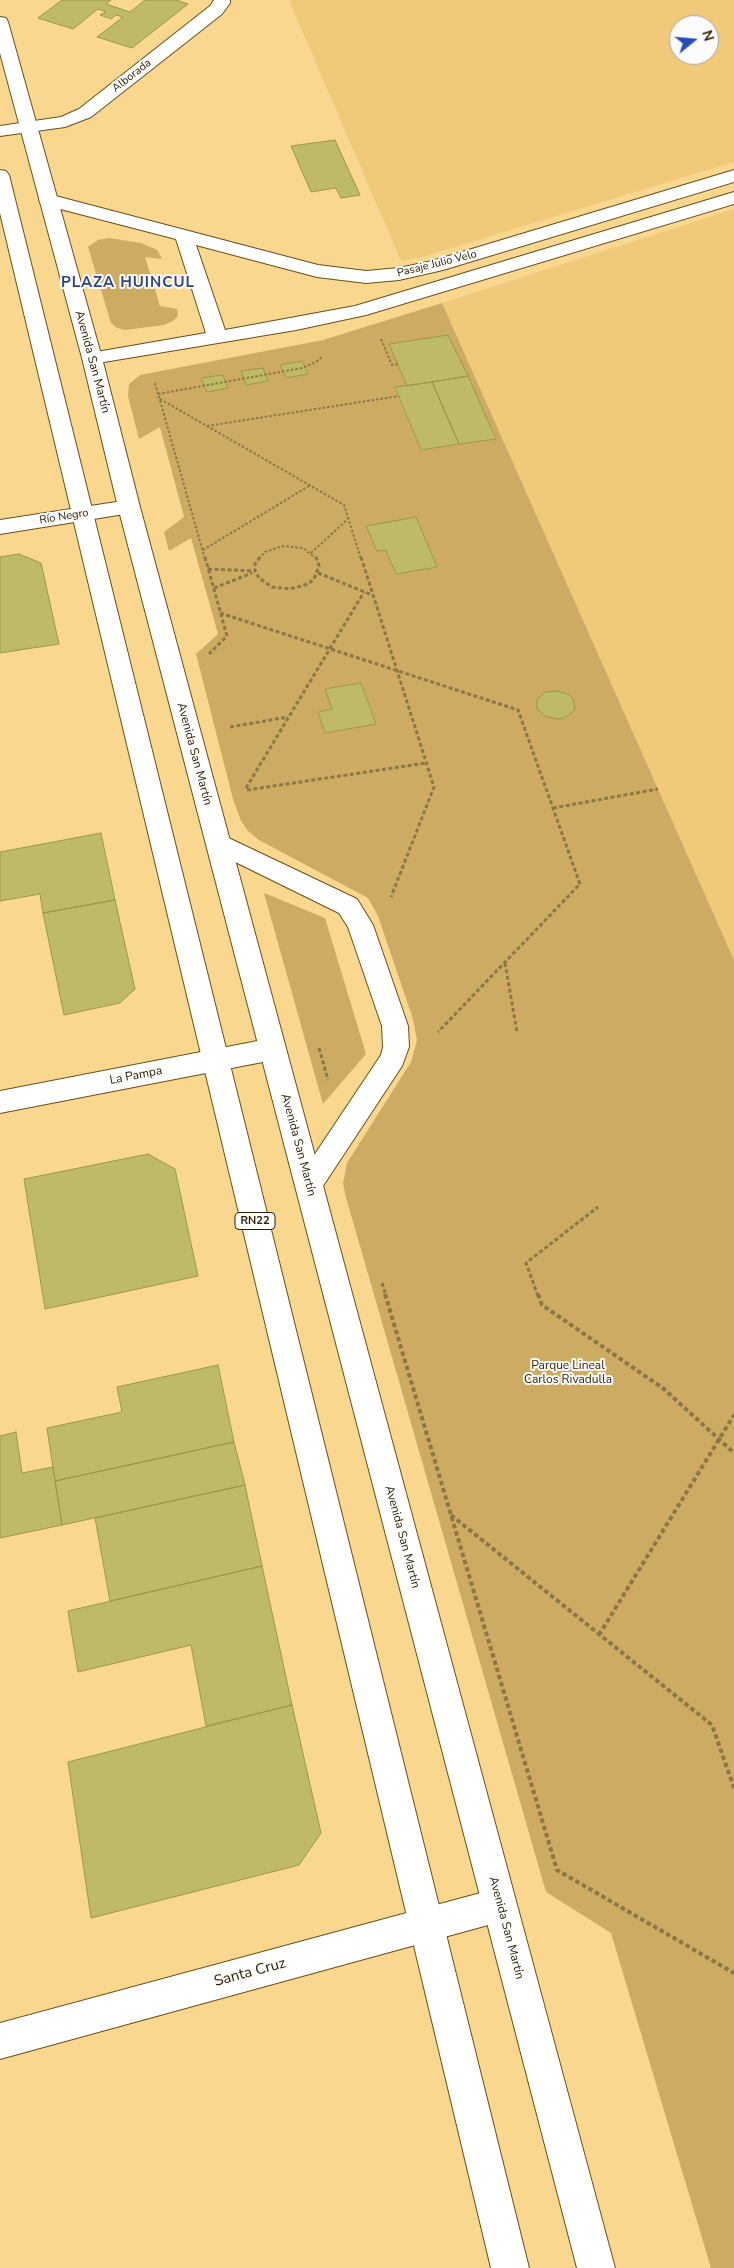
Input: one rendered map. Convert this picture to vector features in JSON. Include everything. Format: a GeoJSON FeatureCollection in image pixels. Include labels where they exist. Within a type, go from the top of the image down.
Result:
{"type":"FeatureCollection","features":[{"type":"Feature","properties":{"kind":"main road","name":"Alborada"},"geometry":{"type":"LineString","coordinates":[[0,131],[65,122],[85,113],[216,10],[222,3],[222,0]]}},
{"type":"Feature","properties":{"kind":"main road","name":"Avenida San Martín"},"geometry":{"type":"LineString","coordinates":[[0,22],[92,358],[129,507],[596,2268]]}},
{"type":"Feature","properties":{"kind":"main road","name":"RN22"},"geometry":{"type":"LineString","coordinates":[[0,175],[510,2268]]}},
{"type":"Feature","properties":{"kind":"main road","name":"Pasaje Julio Velo"},"geometry":{"type":"LineString","coordinates":[[48,200],[325,272],[350,276],[384,276],[436,266],[734,176]]}},
{"type":"Feature","properties":{"kind":"main road","name":"Pasaje Julio Velo"},"geometry":{"type":"LineString","coordinates":[[92,358],[330,318],[388,304],[734,198]]}},
{"type":"Feature","properties":{"kind":"main road"},"geometry":{"type":"LineString","coordinates":[[184,236],[217,337]]}},
{"type":"Feature","properties":{"kind":"main road","name":"Río Negro"},"geometry":{"type":"LineString","coordinates":[[0,527],[129,507]]}},
{"type":"Feature","properties":{"kind":"main road"},"geometry":{"type":"LineString","coordinates":[[218,842],[334,897],[348,906],[360,926],[395,1026],[396,1047],[393,1058],[309,1184]]}},
{"type":"Feature","properties":{"kind":"main road","name":"La Pampa"},"geometry":{"type":"LineString","coordinates":[[0,1102],[273,1049]]}},
{"type":"Feature","properties":{"kind":"main road","name":"Santa Cruz"},"geometry":{"type":"LineString","coordinates":[[0,2040],[499,1905]]}},
{"type":"Feature","properties":{"kind":"path"},"geometry":{"type":"LineString","coordinates":[[380,338],[392,365],[398,364]]}},
{"type":"Feature","properties":{"kind":"path"},"geometry":{"type":"LineString","coordinates":[[158,394],[307,366],[320,359],[325,351]]}},
{"type":"Feature","properties":{"kind":"path"},"geometry":{"type":"LineString","coordinates":[[206,426],[399,396]]}},
{"type":"Feature","properties":{"kind":"path"},"geometry":{"type":"LineString","coordinates":[[159,399],[344,505],[434,787],[389,902]]}},
{"type":"Feature","properties":{"kind":"path"},"geometry":{"type":"LineString","coordinates":[[203,550],[310,486]]}},
{"type":"Feature","properties":{"kind":"path"},"geometry":{"type":"LineString","coordinates":[[311,553],[348,519]]}},
{"type":"Feature","properties":{"kind":"path"},"geometry":{"type":"LineString","coordinates":[[208,569],[255,572],[264,583],[290,589],[308,584],[318,573],[319,566],[317,558],[311,553],[294,546],[273,548],[259,558],[255,572]]}},
{"type":"Feature","properties":{"kind":"path"},"geometry":{"type":"LineString","coordinates":[[214,588],[255,572]]}},
{"type":"Feature","properties":{"kind":"path"},"geometry":{"type":"LineString","coordinates":[[318,573],[373,595]]}},
{"type":"Feature","properties":{"kind":"path"},"geometry":{"type":"LineString","coordinates":[[364,592],[244,790],[426,763]]}},
{"type":"Feature","properties":{"kind":"path"},"geometry":{"type":"LineString","coordinates":[[220,614],[518,710],[580,884],[434,1036]]}},
{"type":"Feature","properties":{"kind":"path"},"geometry":{"type":"LineString","coordinates":[[228,728],[289,717]]}},
{"type":"Feature","properties":{"kind":"path"},"geometry":{"type":"LineString","coordinates":[[553,808],[658,789]]}},
{"type":"Feature","properties":{"kind":"path"},"geometry":{"type":"LineString","coordinates":[[504,963],[517,1032]]}},
{"type":"Feature","properties":{"kind":"path"},"geometry":{"type":"LineString","coordinates":[[598,1206],[526,1263],[542,1304],[664,1388],[734,1453]]}},
{"type":"Feature","properties":{"kind":"path"},"geometry":{"type":"LineString","coordinates":[[600,1635],[734,1415]]}},
{"type":"Feature","properties":{"kind":"path"},"geometry":{"type":"LineString","coordinates":[[451,1515],[712,1725],[734,1788]]}},
{"type":"Feature","properties":{"kind":"shaded area"},"geometry":{"type":"Polygon","coordinates":[[[289,0],[734,0],[734,162],[422,257],[401,261],[289,0]]]}},
{"type":"Feature","properties":{"kind":"shaded area"},"geometry":{"type":"Polygon","coordinates":[[[734,209],[734,960],[442,303],[734,209]]]}},
{"type":"Feature","properties":{"kind":"green space"},"geometry":{"type":"Polygon","coordinates":[[[109,238],[141,243],[157,250],[162,259],[145,257],[160,306],[177,309],[178,316],[173,321],[164,325],[126,330],[117,328],[111,323],[88,247],[98,240],[109,238]]]}},
{"type":"Feature","properties":{"kind":"green space","name":"Parque Lineal Carlos Rivadulla"},"geometry":{"type":"Polygon","coordinates":[[[442,303],[734,960],[734,2268],[711,2268],[611,1933],[546,1892],[345,1194],[343,1183],[347,1163],[411,1062],[417,1040],[413,1019],[378,916],[368,898],[259,840],[248,831],[241,821],[233,799],[196,654],[218,634],[191,538],[169,551],[164,532],[184,517],[160,427],[139,439],[128,396],[129,384],[140,375],[323,340],[442,303]],[[448,335],[389,344],[407,386],[395,388],[421,450],[496,438],[448,335]],[[416,517],[367,526],[377,551],[386,550],[396,574],[437,567],[416,517]],[[361,683],[326,689],[332,709],[318,712],[325,733],[376,724],[361,683]]]}},
{"type":"Feature","properties":{"kind":"green space"},"geometry":{"type":"Polygon","coordinates":[[[264,893],[325,918],[366,1054],[323,1104],[264,893]]]}},
{"type":"Feature","properties":{"kind":"building"},"geometry":{"type":"Polygon","coordinates":[[[62,0],[111,0],[106,4],[130,12],[145,0],[176,0],[188,4],[132,48],[97,37],[123,17],[116,15],[111,19],[100,15],[106,12],[98,9],[73,29],[38,18],[62,0]]]}},
{"type":"Feature","properties":{"kind":"building"},"geometry":{"type":"Polygon","coordinates":[[[335,140],[360,195],[341,198],[336,188],[311,192],[291,146],[335,140]]]}},
{"type":"Feature","properties":{"kind":"building"},"geometry":{"type":"Polygon","coordinates":[[[448,335],[468,376],[407,386],[389,344],[448,335]]]}},
{"type":"Feature","properties":{"kind":"building"},"geometry":{"type":"Polygon","coordinates":[[[302,361],[308,374],[286,378],[280,365],[302,361]]]}},
{"type":"Feature","properties":{"kind":"building"},"geometry":{"type":"Polygon","coordinates":[[[263,368],[268,381],[246,385],[241,371],[263,368]]]}},
{"type":"Feature","properties":{"kind":"building"},"geometry":{"type":"Polygon","coordinates":[[[223,375],[228,388],[207,392],[201,378],[223,375]]]}},
{"type":"Feature","properties":{"kind":"building"},"geometry":{"type":"Polygon","coordinates":[[[468,376],[496,439],[459,444],[432,382],[468,376]]]}},
{"type":"Feature","properties":{"kind":"building"},"geometry":{"type":"Polygon","coordinates":[[[432,382],[459,444],[421,450],[395,387],[432,382]]]}},
{"type":"Feature","properties":{"kind":"building"},"geometry":{"type":"Polygon","coordinates":[[[416,517],[437,567],[396,574],[386,550],[377,551],[366,526],[416,517]]]}},
{"type":"Feature","properties":{"kind":"building"},"geometry":{"type":"Polygon","coordinates":[[[19,554],[41,563],[59,644],[0,653],[0,557],[19,554]]]}},
{"type":"Feature","properties":{"kind":"building"},"geometry":{"type":"Polygon","coordinates":[[[361,683],[376,724],[325,733],[318,712],[332,709],[325,689],[361,683]]]}},
{"type":"Feature","properties":{"kind":"building"},"geometry":{"type":"Polygon","coordinates":[[[557,691],[570,695],[575,708],[573,712],[564,718],[557,719],[545,716],[537,709],[537,700],[545,692],[557,691]]]}},
{"type":"Feature","properties":{"kind":"building"},"geometry":{"type":"Polygon","coordinates":[[[101,833],[115,900],[43,913],[40,894],[0,901],[0,852],[101,833]]]}},
{"type":"Feature","properties":{"kind":"building"},"geometry":{"type":"Polygon","coordinates":[[[115,900],[135,989],[120,1003],[64,1015],[43,913],[115,900]]]}},
{"type":"Feature","properties":{"kind":"building"},"geometry":{"type":"Polygon","coordinates":[[[148,1154],[175,1169],[198,1276],[45,1309],[24,1179],[148,1154]]]}},
{"type":"Feature","properties":{"kind":"building"},"geometry":{"type":"Polygon","coordinates":[[[218,1365],[234,1442],[55,1481],[47,1428],[122,1412],[117,1387],[218,1365]]]}},
{"type":"Feature","properties":{"kind":"building"},"geometry":{"type":"Polygon","coordinates":[[[16,1432],[22,1473],[53,1467],[62,1525],[0,1538],[0,1436],[16,1432]]]}},
{"type":"Feature","properties":{"kind":"building"},"geometry":{"type":"Polygon","coordinates":[[[234,1442],[245,1485],[62,1525],[55,1481],[234,1442]]]}},
{"type":"Feature","properties":{"kind":"building"},"geometry":{"type":"Polygon","coordinates":[[[245,1485],[262,1566],[110,1601],[95,1518],[245,1485]]]}},
{"type":"Feature","properties":{"kind":"building"},"geometry":{"type":"Polygon","coordinates":[[[262,1566],[292,1705],[206,1726],[191,1645],[78,1672],[68,1611],[262,1566]]]}},
{"type":"Feature","properties":{"kind":"building"},"geometry":{"type":"Polygon","coordinates":[[[292,1705],[321,1833],[299,1865],[91,1918],[68,1762],[292,1705]]]}},
{"type":"Feature","properties":{"kind":"district","name":"PLAZA HUINCUL"},"geometry":{"type":"Point","coordinates":[128,283]}}]}
